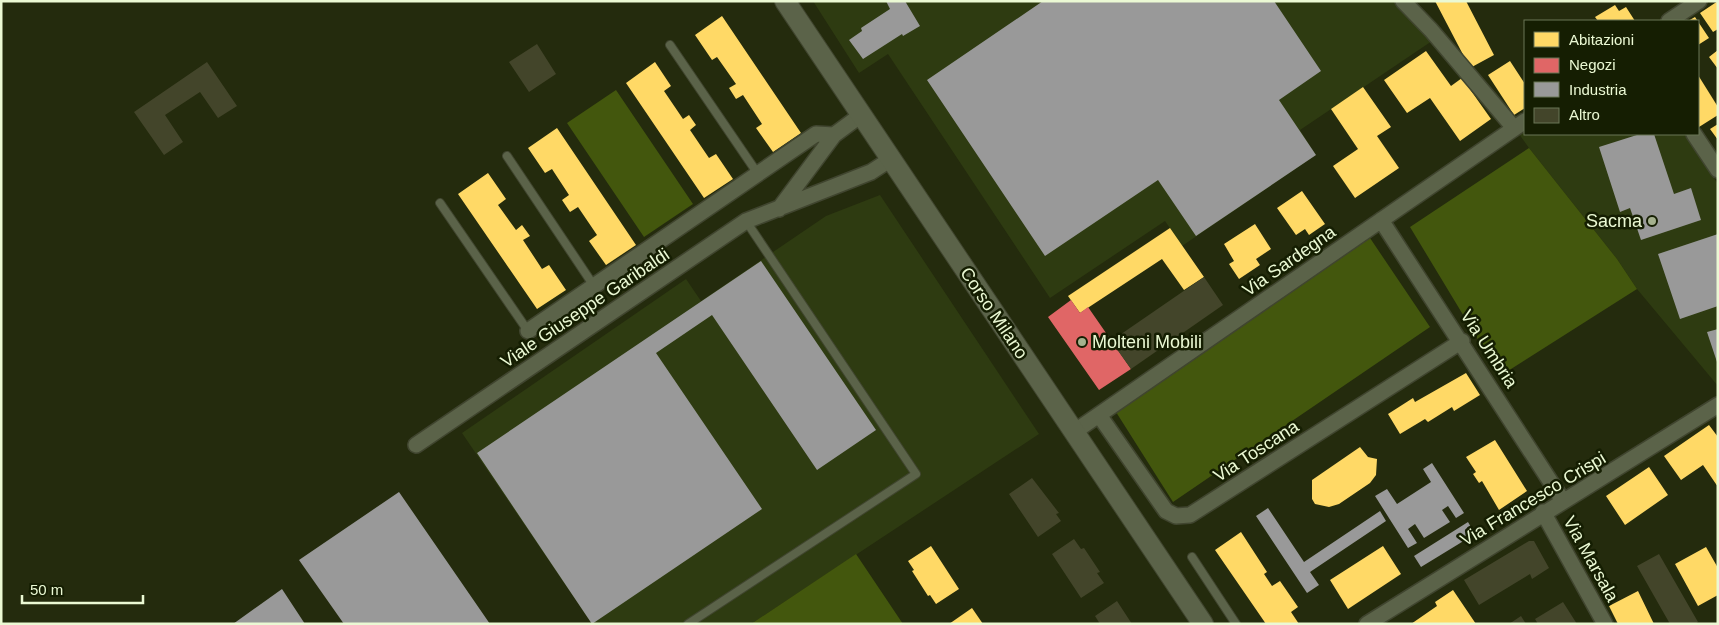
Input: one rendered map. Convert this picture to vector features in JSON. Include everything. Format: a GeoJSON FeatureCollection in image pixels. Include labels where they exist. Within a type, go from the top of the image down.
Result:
{"type":"FeatureCollection","features":[{"type":"Feature","properties":{"kind":"main road","name":"Corso Milano"},"geometry":{"type":"LineString","coordinates":[[785,1],[1203,624]]}},
{"type":"Feature","properties":{"kind":"street"},"geometry":{"type":"LineString","coordinates":[[1403,1],[1520,125]]}},
{"type":"Feature","properties":{"kind":"street"},"geometry":{"type":"LineString","coordinates":[[1670,20],[1699,1]]}},
{"type":"Feature","properties":{"kind":"street","name":"Viale Giuseppe Garibaldi"},"geometry":{"type":"LineString","coordinates":[[779,209],[834,135],[861,115]]}},
{"type":"Feature","properties":{"kind":"street","name":"Via Sardegna"},"geometry":{"type":"LineString","coordinates":[[1074,432],[1520,125]]}},
{"type":"Feature","properties":{"kind":"street","name":"Viale Giuseppe Garibaldi"},"geometry":{"type":"LineString","coordinates":[[528,331],[816,134],[834,135]]}},
{"type":"Feature","properties":{"kind":"street"},"geometry":{"type":"LineString","coordinates":[[1695,135],[1718,170]]}},
{"type":"Feature","properties":{"kind":"street","name":"Viale Giuseppe Garibaldi"},"geometry":{"type":"LineString","coordinates":[[416,445],[746,221],[871,172],[890,159]]}},
{"type":"Feature","properties":{"kind":"street","name":"Via Umbria"},"geometry":{"type":"LineString","coordinates":[[1381,220],[1462,341],[1563,501]]}},
{"type":"Feature","properties":{"kind":"street","name":"Via Toscana"},"geometry":{"type":"LineString","coordinates":[[1099,415],[1166,511],[1176,516],[1190,515],[1462,341]]}},
{"type":"Feature","properties":{"kind":"street","name":"Via Francesco Crispi"},"geometry":{"type":"LineString","coordinates":[[1367,624],[1543,512],[1590,487],[1718,405]]}},
{"type":"Feature","properties":{"kind":"street","name":"Via Marsala"},"geometry":{"type":"LineString","coordinates":[[1543,512],[1606,624]]}},
{"type":"Feature","properties":{"kind":"lane"},"geometry":{"type":"LineString","coordinates":[[670,45],[758,174]]}},
{"type":"Feature","properties":{"kind":"lane","name":"Viale Giuseppe Garibaldi"},"geometry":{"type":"LineString","coordinates":[[507,156],[594,286]]}},
{"type":"Feature","properties":{"kind":"lane","name":"Viale Giuseppe Garibaldi"},"geometry":{"type":"LineString","coordinates":[[440,203],[528,331]]}},
{"type":"Feature","properties":{"kind":"lane"},"geometry":{"type":"LineString","coordinates":[[688,624],[916,474],[746,221]]}},
{"type":"Feature","properties":{"kind":"lane"},"geometry":{"type":"LineString","coordinates":[[1192,557],[1236,624]]}},
{"type":"Feature","properties":{"kind":"shaded area"},"geometry":{"type":"Polygon","coordinates":[[[813,1],[1395,1],[1432,41],[1300,130],[1316,155],[1182,246],[1165,221],[1050,298],[888,54],[859,73],[813,1]]]}},
{"type":"Feature","properties":{"kind":"shaded area"},"geometry":{"type":"Polygon","coordinates":[[[616,90],[693,204],[644,237],[567,123],[616,90]]]}},
{"type":"Feature","properties":{"kind":"shaded area","name":"Sacma"},"geometry":{"type":"Polygon","coordinates":[[[1524,131],[1524,135],[1685,135],[1718,184],[1718,386],[1637,289],[1617,259],[1519,134],[1524,131]]]}},
{"type":"Feature","properties":{"kind":"shaded area"},"geometry":{"type":"Polygon","coordinates":[[[1529,148],[1617,259],[1637,289],[1500,376],[1410,227],[1529,148]]]}},
{"type":"Feature","properties":{"kind":"shaded area"},"geometry":{"type":"Polygon","coordinates":[[[880,195],[1039,434],[751,624],[592,624],[462,433],[686,279],[701,301],[826,216],[880,195]]]}},
{"type":"Feature","properties":{"kind":"shaded area"},"geometry":{"type":"Polygon","coordinates":[[[1370,238],[1430,327],[1173,502],[1116,412],[1370,238]]]}},
{"type":"Feature","properties":{"kind":"shaded area"},"geometry":{"type":"Polygon","coordinates":[[[856,554],[903,624],[751,624],[856,554]]]}},
{"type":"Feature","properties":{"kind":"building: Abitazioni"},"geometry":{"type":"Polygon","coordinates":[[[1435,1],[1466,1],[1494,55],[1470,68],[1435,1]]]}},
{"type":"Feature","properties":{"kind":"building: Abitazioni"},"geometry":{"type":"Polygon","coordinates":[[[1718,1],[1718,29],[1713,32],[1700,13],[1718,1]]]}},
{"type":"Feature","properties":{"kind":"building: Abitazioni"},"geometry":{"type":"Polygon","coordinates":[[[1615,5],[1619,11],[1626,7],[1634,20],[1597,20],[1595,17],[1615,5]]]}},
{"type":"Feature","properties":{"kind":"building: Abitazioni"},"geometry":{"type":"Polygon","coordinates":[[[722,16],[801,133],[773,152],[756,128],[762,124],[743,95],[736,99],[729,88],[736,84],[717,57],[712,60],[695,35],[722,16]]]}},
{"type":"Feature","properties":{"kind":"building: Abitazioni"},"geometry":{"type":"Polygon","coordinates":[[[1699,23],[1709,38],[1699,44],[1699,23]]]}},
{"type":"Feature","properties":{"kind":"building: Abitazioni"},"geometry":{"type":"Polygon","coordinates":[[[1718,50],[1718,69],[1709,57],[1718,50]]]}},
{"type":"Feature","properties":{"kind":"building: Abitazioni"},"geometry":{"type":"Polygon","coordinates":[[[1426,51],[1451,86],[1462,78],[1491,119],[1460,141],[1430,98],[1407,113],[1384,80],[1426,51]]]}},
{"type":"Feature","properties":{"kind":"building: Abitazioni"},"geometry":{"type":"Polygon","coordinates":[[[1510,61],[1524,82],[1524,109],[1514,115],[1488,75],[1510,61]]]}},
{"type":"Feature","properties":{"kind":"building: Abitazioni"},"geometry":{"type":"Polygon","coordinates":[[[655,62],[671,86],[664,91],[683,119],[689,115],[696,125],[690,130],[709,158],[716,154],[733,179],[704,198],[626,83],[655,62]]]}},
{"type":"Feature","properties":{"kind":"building: Abitazioni"},"geometry":{"type":"Polygon","coordinates":[[[1699,77],[1718,107],[1718,115],[1699,127],[1699,77]]]}},
{"type":"Feature","properties":{"kind":"building: Abitazioni"},"geometry":{"type":"Polygon","coordinates":[[[1363,87],[1391,127],[1377,136],[1399,168],[1355,198],[1333,166],[1358,149],[1331,109],[1363,87]]]}},
{"type":"Feature","properties":{"kind":"building: Abitazioni"},"geometry":{"type":"Polygon","coordinates":[[[1718,124],[1718,140],[1710,129],[1718,124]]]}},
{"type":"Feature","properties":{"kind":"building: Abitazioni"},"geometry":{"type":"Polygon","coordinates":[[[557,128],[636,245],[606,265],[589,241],[597,235],[578,207],[570,212],[562,200],[569,195],[552,169],[545,173],[528,148],[557,128]]]}},
{"type":"Feature","properties":{"kind":"building: Abitazioni"},"geometry":{"type":"Polygon","coordinates":[[[488,173],[506,199],[498,205],[516,230],[522,225],[530,236],[523,240],[542,269],[549,265],[566,290],[537,309],[458,194],[488,173]]]}},
{"type":"Feature","properties":{"kind":"building: Abitazioni"},"geometry":{"type":"Polygon","coordinates":[[[1302,191],[1325,224],[1309,235],[1305,229],[1296,235],[1277,208],[1302,191]]]}},
{"type":"Feature","properties":{"kind":"building: Abitazioni"},"geometry":{"type":"Polygon","coordinates":[[[1255,224],[1271,249],[1256,259],[1260,265],[1239,279],[1229,264],[1234,261],[1224,244],[1255,224]]]}},
{"type":"Feature","properties":{"kind":"building: Abitazioni"},"geometry":{"type":"Polygon","coordinates":[[[1170,228],[1204,277],[1184,290],[1162,259],[1080,313],[1068,296],[1170,228]]]}},
{"type":"Feature","properties":{"kind":"building: Abitazioni"},"geometry":{"type":"Polygon","coordinates":[[[1466,373],[1480,395],[1454,411],[1452,407],[1428,422],[1425,419],[1400,434],[1388,414],[1413,398],[1415,402],[1466,373]]]}},
{"type":"Feature","properties":{"kind":"building: Abitazioni"},"geometry":{"type":"Polygon","coordinates":[[[1709,425],[1718,437],[1718,487],[1703,465],[1681,480],[1664,456],[1709,425]]]}},
{"type":"Feature","properties":{"kind":"building: Abitazioni"},"geometry":{"type":"Polygon","coordinates":[[[1495,440],[1527,491],[1499,510],[1482,481],[1479,483],[1473,474],[1476,472],[1466,457],[1495,440]]]}},
{"type":"Feature","properties":{"kind":"building: Abitazioni"},"geometry":{"type":"Polygon","coordinates":[[[1360,447],[1368,457],[1377,459],[1376,475],[1370,483],[1339,504],[1329,507],[1315,504],[1312,499],[1312,480],[1360,447]]]}},
{"type":"Feature","properties":{"kind":"building: Abitazioni"},"geometry":{"type":"Polygon","coordinates":[[[1649,467],[1668,495],[1625,525],[1606,496],[1649,467]]]}},
{"type":"Feature","properties":{"kind":"building: Abitazioni"},"geometry":{"type":"Polygon","coordinates":[[[1241,532],[1267,572],[1264,574],[1272,586],[1280,581],[1298,607],[1291,612],[1299,624],[1266,624],[1215,550],[1241,532]]]}},
{"type":"Feature","properties":{"kind":"building: Abitazioni"},"geometry":{"type":"Polygon","coordinates":[[[931,546],[959,589],[936,604],[930,595],[928,596],[908,561],[931,546]]]}},
{"type":"Feature","properties":{"kind":"building: Abitazioni"},"geometry":{"type":"Polygon","coordinates":[[[1383,546],[1401,574],[1348,609],[1330,580],[1383,546]]]}},
{"type":"Feature","properties":{"kind":"building: Abitazioni"},"geometry":{"type":"Polygon","coordinates":[[[1706,547],[1718,568],[1718,595],[1698,606],[1675,564],[1706,547]]]}},
{"type":"Feature","properties":{"kind":"building: Abitazioni"},"geometry":{"type":"Polygon","coordinates":[[[1453,590],[1476,624],[1411,624],[1437,606],[1435,602],[1453,590]]]}},
{"type":"Feature","properties":{"kind":"building: Abitazioni"},"geometry":{"type":"Polygon","coordinates":[[[1638,591],[1654,624],[1618,624],[1609,606],[1638,591]]]}},
{"type":"Feature","properties":{"kind":"building: Abitazioni"},"geometry":{"type":"Polygon","coordinates":[[[972,608],[983,624],[949,624],[972,608]]]}},
{"type":"Feature","properties":{"kind":"building: Negozi"},"geometry":{"type":"Polygon","coordinates":[[[1071,300],[1080,313],[1088,307],[1131,369],[1099,390],[1048,317],[1071,300]]]}},
{"type":"Feature","properties":{"kind":"building: Industria"},"geometry":{"type":"Polygon","coordinates":[[[886,1],[905,1],[920,26],[903,36],[902,34],[863,59],[849,40],[862,31],[861,28],[890,9],[886,1]]]}},
{"type":"Feature","properties":{"kind":"building: Industria"},"geometry":{"type":"Polygon","coordinates":[[[1043,1],[1274,1],[1321,71],[1279,100],[1316,155],[1196,236],[1158,180],[1045,256],[927,80],[1043,1]]]}},
{"type":"Feature","properties":{"kind":"building: Industria"},"geometry":{"type":"Polygon","coordinates":[[[1637,135],[1654,135],[1674,194],[1691,188],[1701,220],[1641,240],[1630,208],[1620,212],[1599,147],[1637,135]]]}},
{"type":"Feature","properties":{"kind":"building: Industria"},"geometry":{"type":"Polygon","coordinates":[[[1718,234],[1718,306],[1680,319],[1658,254],[1718,234]]]}},
{"type":"Feature","properties":{"kind":"building: Industria"},"geometry":{"type":"Polygon","coordinates":[[[761,261],[876,430],[817,470],[712,315],[656,353],[762,509],[592,624],[477,453],[761,261]]]}},
{"type":"Feature","properties":{"kind":"building: Industria"},"geometry":{"type":"Polygon","coordinates":[[[1718,329],[1718,362],[1717,362],[1707,332],[1718,329]]]}},
{"type":"Feature","properties":{"kind":"building: Industria"},"geometry":{"type":"Polygon","coordinates":[[[1432,463],[1464,513],[1456,518],[1448,506],[1442,510],[1450,522],[1424,538],[1415,524],[1408,529],[1417,543],[1408,548],[1375,496],[1387,489],[1397,504],[1431,482],[1423,469],[1432,463]]]}},
{"type":"Feature","properties":{"kind":"building: Industria"},"geometry":{"type":"Polygon","coordinates":[[[399,492],[490,624],[344,624],[299,560],[399,492]]]}},
{"type":"Feature","properties":{"kind":"building: Industria"},"geometry":{"type":"Polygon","coordinates":[[[1268,508],[1304,562],[1380,511],[1386,521],[1310,572],[1319,585],[1307,593],[1256,516],[1268,508]]]}},
{"type":"Feature","properties":{"kind":"building: Industria"},"geometry":{"type":"Polygon","coordinates":[[[1468,522],[1475,534],[1421,567],[1414,556],[1468,522]]]}},
{"type":"Feature","properties":{"kind":"building: Industria"},"geometry":{"type":"Polygon","coordinates":[[[282,589],[305,624],[233,624],[282,589]]]}},
{"type":"Feature","properties":{"kind":"building: Altro"},"geometry":{"type":"Polygon","coordinates":[[[537,44],[556,74],[529,92],[509,62],[537,44]]]}},
{"type":"Feature","properties":{"kind":"building: Altro"},"geometry":{"type":"Polygon","coordinates":[[[207,62],[237,106],[218,118],[200,92],[165,115],[183,142],[164,155],[134,112],[207,62]]]}},
{"type":"Feature","properties":{"kind":"building: Altro"},"geometry":{"type":"Polygon","coordinates":[[[1204,277],[1223,305],[1131,369],[1111,341],[1204,277]]]}},
{"type":"Feature","properties":{"kind":"building: Altro"},"geometry":{"type":"Polygon","coordinates":[[[1032,478],[1059,513],[1056,514],[1061,521],[1038,537],[1009,494],[1032,478]]]}},
{"type":"Feature","properties":{"kind":"building: Altro"},"geometry":{"type":"Polygon","coordinates":[[[1074,539],[1081,549],[1084,548],[1100,572],[1097,573],[1104,583],[1081,598],[1052,554],[1074,539]]]}},
{"type":"Feature","properties":{"kind":"building: Altro"},"geometry":{"type":"Polygon","coordinates":[[[1529,541],[1534,541],[1549,568],[1532,579],[1530,574],[1479,605],[1464,580],[1529,541]]]}},
{"type":"Feature","properties":{"kind":"building: Altro"},"geometry":{"type":"Polygon","coordinates":[[[1659,554],[1698,622],[1695,624],[1670,624],[1637,566],[1659,554]]]}},
{"type":"Feature","properties":{"kind":"building: Altro"},"geometry":{"type":"Polygon","coordinates":[[[1117,601],[1132,624],[1100,624],[1095,616],[1117,601]]]}},
{"type":"Feature","properties":{"kind":"building: Altro"},"geometry":{"type":"Polygon","coordinates":[[[1563,602],[1577,624],[1538,624],[1535,619],[1563,602]]]}},
{"type":"Feature","properties":{"kind":"building: Altro"},"geometry":{"type":"Polygon","coordinates":[[[1521,616],[1526,624],[1509,624],[1521,616]]]}},
{"type":"Feature","properties":{"kind":"place","name":"Sacma"},"geometry":{"type":"Point","coordinates":[1652,221]}},
{"type":"Feature","properties":{"kind":"place","name":"Molteni Mobili"},"geometry":{"type":"Point","coordinates":[1082,342]}}]}
